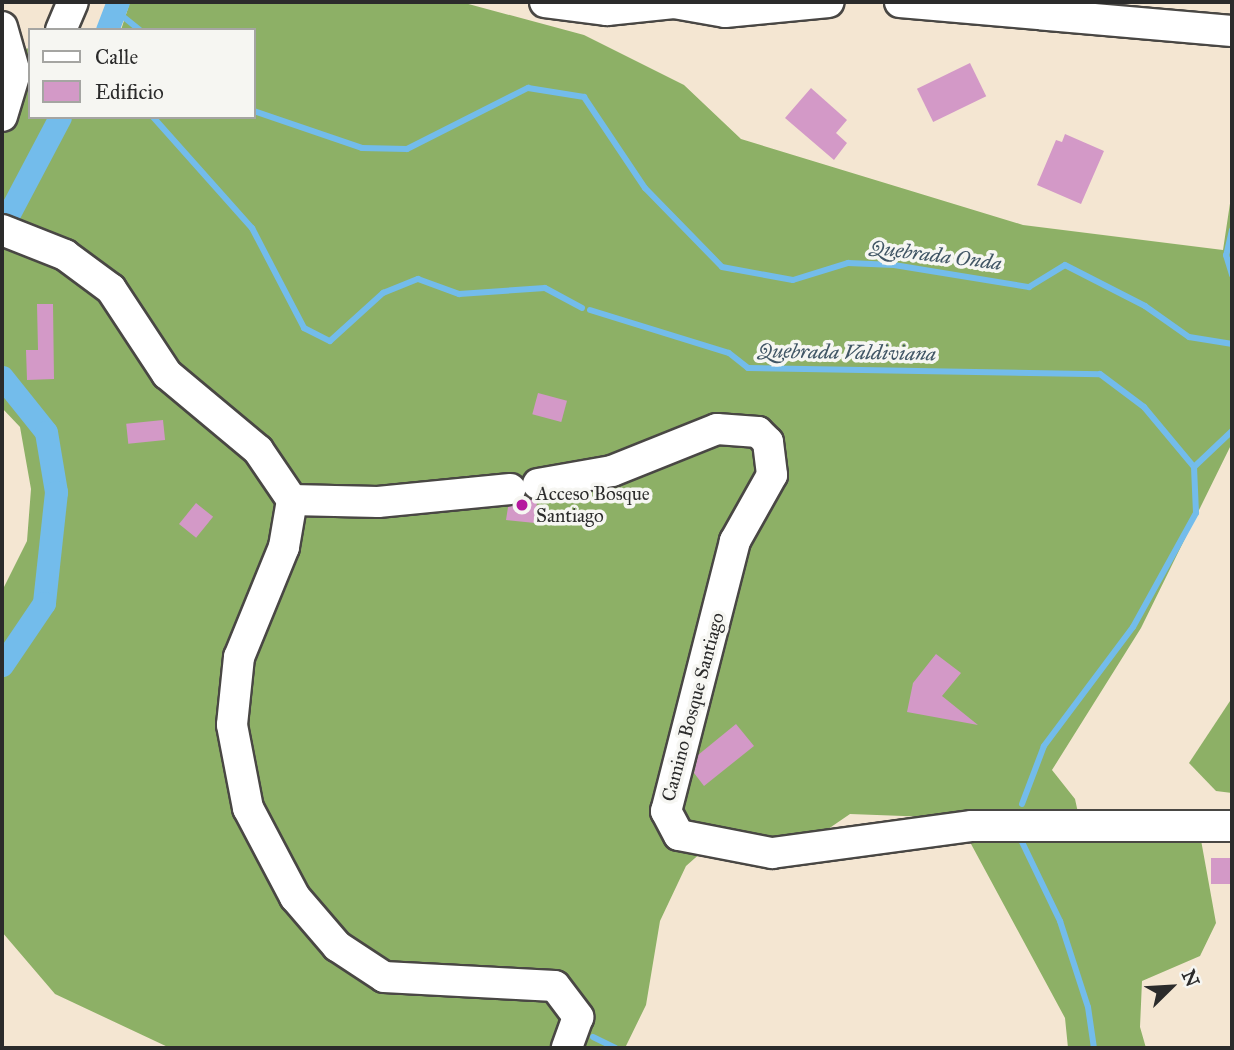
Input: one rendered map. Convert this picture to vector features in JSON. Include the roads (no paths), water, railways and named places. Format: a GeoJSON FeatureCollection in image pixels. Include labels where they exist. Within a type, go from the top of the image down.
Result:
{"type":"FeatureCollection","features":[{"type":"Feature","properties":{"kind":"street"},"geometry":{"type":"LineString","coordinates":[[62,28],[73,2]]}},
{"type":"Feature","properties":{"kind":"street"},"geometry":{"type":"LineString","coordinates":[[545,2],[607,10],[674,3],[725,12],[829,2]]}},
{"type":"Feature","properties":{"kind":"street"},"geometry":{"type":"LineString","coordinates":[[900,2],[1232,31]]}},
{"type":"Feature","properties":{"kind":"street"},"geometry":{"type":"LineString","coordinates":[[2,27],[23,69],[2,116]]}},
{"type":"Feature","properties":{"kind":"street"},"geometry":{"type":"LineString","coordinates":[[9,225],[111,289],[167,373],[258,450],[292,500],[284,547],[245,635],[232,702],[239,781],[259,834],[295,897],[359,965],[407,982],[555,986],[571,999],[578,1017],[567,1048]]}},
{"type":"Feature","properties":{"kind":"street","name":"Camino Bosque Santiago"},"geometry":{"type":"LineString","coordinates":[[292,500],[378,502],[524,487],[612,471],[717,429],[758,432],[768,442],[772,475],[736,541],[671,788],[666,811],[679,835],[772,853],[972,826],[1232,826]]}},
{"type":"Feature","properties":{"kind":"waterway"},"geometry":{"type":"LineString","coordinates":[[108,28],[118,2]]}},
{"type":"Feature","properties":{"kind":"waterway","name":"Quebrada Onda"},"geometry":{"type":"LineString","coordinates":[[115,10],[138,28]]}},
{"type":"Feature","properties":{"kind":"waterway","name":"Quebrada Onda"},"geometry":{"type":"LineString","coordinates":[[256,112],[362,148],[407,149],[528,88],[584,97],[645,188],[722,267],[793,280],[848,263],[894,265],[1029,287],[1065,265],[1145,306],[1189,337],[1232,344]]}},
{"type":"Feature","properties":{"kind":"waterway"},"geometry":{"type":"LineString","coordinates":[[2,227],[59,119]]}},
{"type":"Feature","properties":{"kind":"waterway","name":"Quebrada Valdiviana"},"geometry":{"type":"LineString","coordinates":[[155,119],[252,228],[304,328],[330,341],[383,293],[418,279],[459,294],[545,288],[582,308]]}},
{"type":"Feature","properties":{"kind":"waterway"},"geometry":{"type":"LineString","coordinates":[[1232,230],[1226,255],[1232,275]]}},
{"type":"Feature","properties":{"kind":"waterway","name":"Quebrada Valdiviana"},"geometry":{"type":"LineString","coordinates":[[590,310],[729,353],[748,368],[1100,374],[1144,407],[1194,467],[1196,513],[1133,627],[1044,746],[1022,804]]}},
{"type":"Feature","properties":{"kind":"waterway"},"geometry":{"type":"LineString","coordinates":[[2,377],[46,432],[56,492],[44,603],[2,665]]}},
{"type":"Feature","properties":{"kind":"waterway"},"geometry":{"type":"LineString","coordinates":[[1194,467],[1232,431]]}},
{"type":"Feature","properties":{"kind":"waterway"},"geometry":{"type":"LineString","coordinates":[[1022,842],[1060,921],[1088,1007],[1094,1048]]}},
{"type":"Feature","properties":{"kind":"waterway"},"geometry":{"type":"LineString","coordinates":[[593,1037],[616,1048]]}},
{"type":"Feature","properties":{"kind":"place","name":"Acceso Bosque Santiago"},"geometry":{"type":"Point","coordinates":[522,505]}}]}
